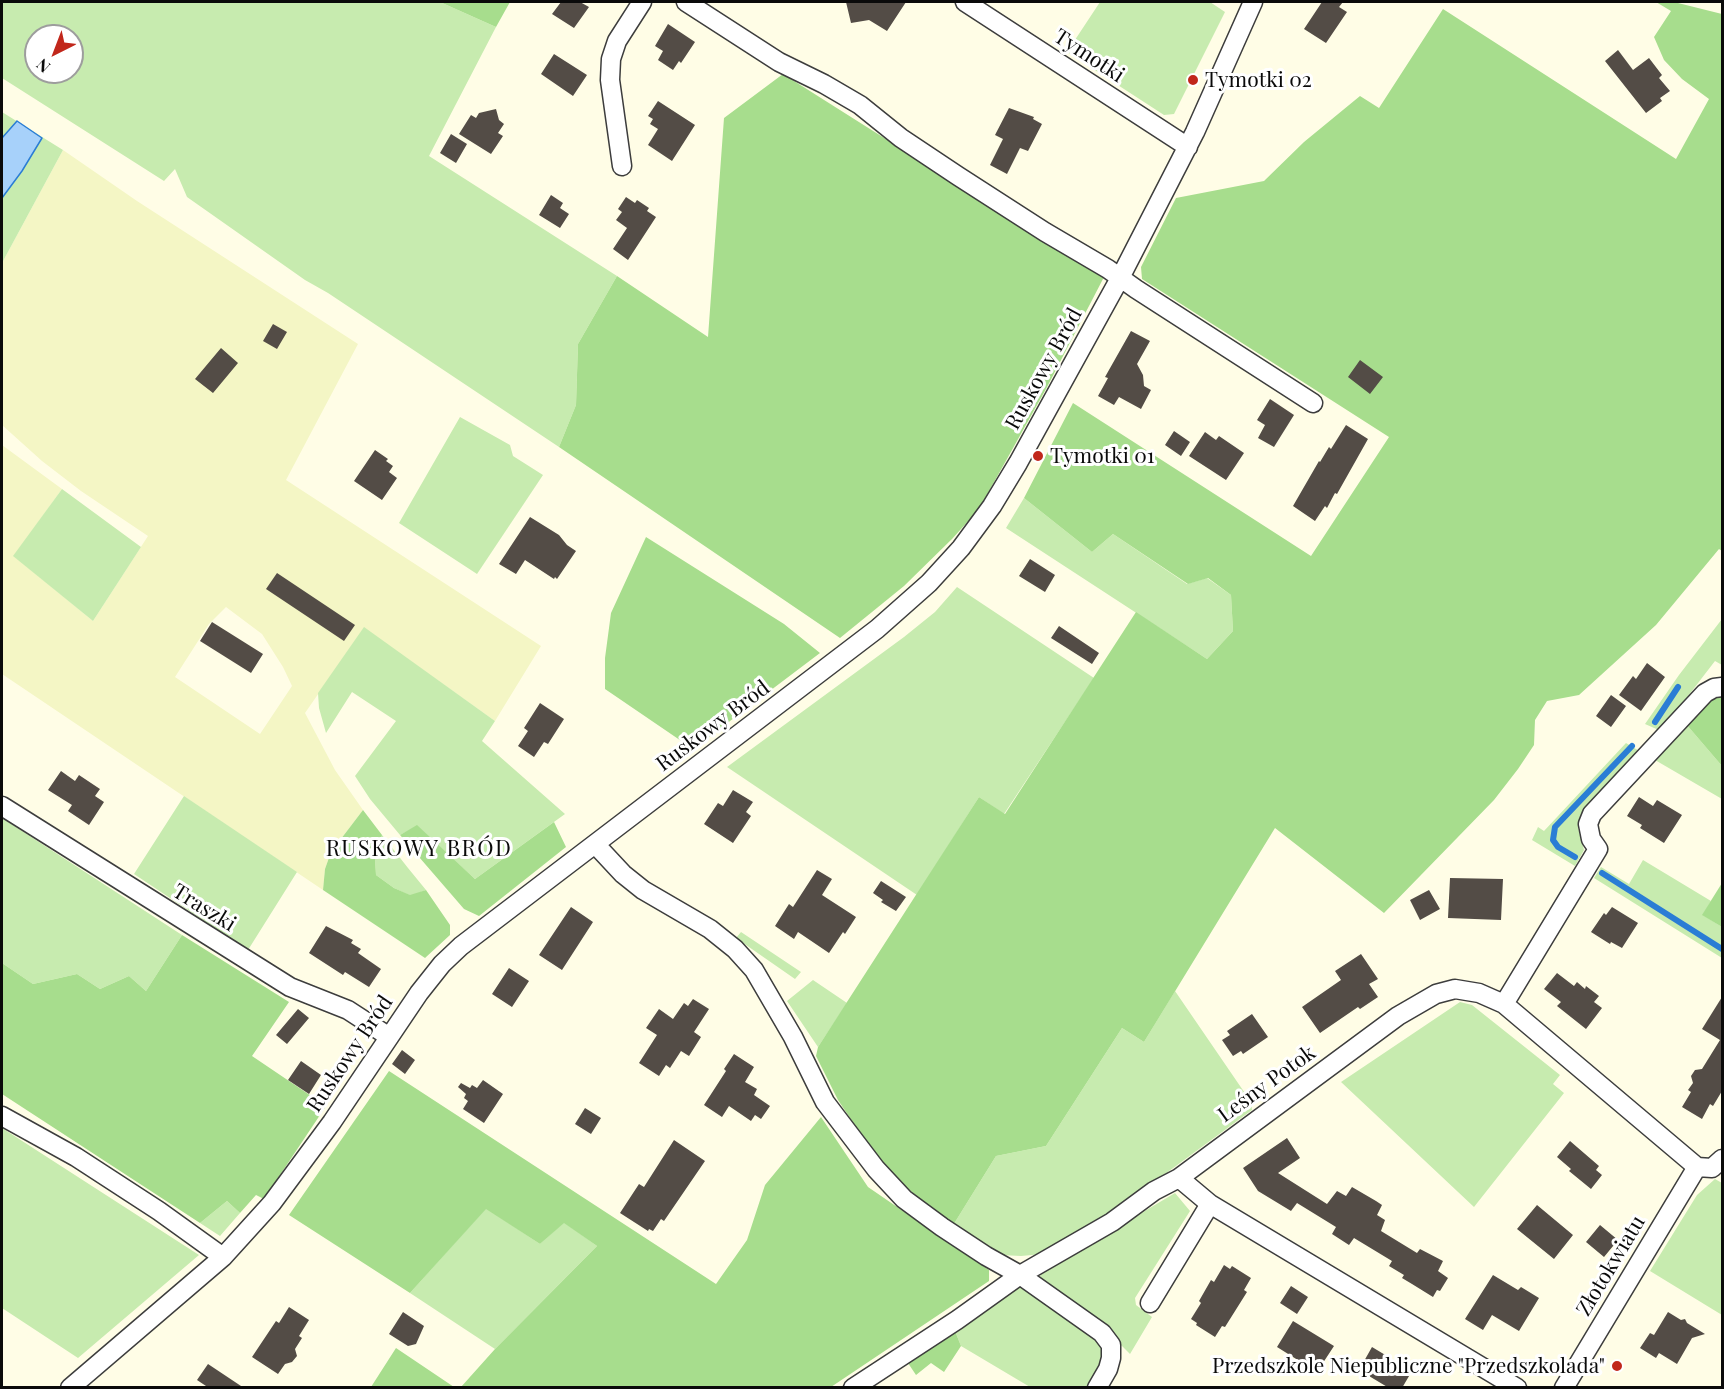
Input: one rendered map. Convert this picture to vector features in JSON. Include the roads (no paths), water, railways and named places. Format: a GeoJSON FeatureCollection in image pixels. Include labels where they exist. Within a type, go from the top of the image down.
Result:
{"type":"FeatureCollection","features":[{"type":"Feature","properties":{"kind":"street"},"geometry":{"type":"LineString","coordinates":[[622,166],[610,80],[611,59],[617,41],[642,2]]}},
{"type":"Feature","properties":{"kind":"street"},"geometry":{"type":"LineString","coordinates":[[686,2],[779,62],[860,105],[902,138],[958,176],[1313,403]]}},
{"type":"Feature","properties":{"kind":"street","name":"Tymotki"},"geometry":{"type":"LineString","coordinates":[[965,2],[1188,147]]}},
{"type":"Feature","properties":{"kind":"street","name":"Ruskowy Bród"},"geometry":{"type":"LineString","coordinates":[[70,1388],[223,1257],[272,1203],[303,1163],[388,1036],[431,977],[461,946],[877,629],[929,583],[976,530],[1005,486],[1120,278],[1188,147],[1253,2]]}},
{"type":"Feature","properties":{"kind":"street"},"geometry":{"type":"LineString","coordinates":[[1504,1004],[1598,849],[1591,839],[1588,824],[1592,814],[1704,693],[1722,687]]}},
{"type":"Feature","properties":{"kind":"street","name":"Traszki"},"geometry":{"type":"LineString","coordinates":[[2,806],[290,987],[348,1010],[388,1036]]}},
{"type":"Feature","properties":{"kind":"street"},"geometry":{"type":"LineString","coordinates":[[595,844],[623,874],[643,890],[710,929],[735,949],[754,970],[793,1037],[825,1102],[876,1169],[904,1198],[942,1227],[1020,1275],[1102,1333],[1111,1345],[1111,1358],[1108,1370],[1096,1388]]}},
{"type":"Feature","properties":{"kind":"street","name":"Leśny Potok"},"geometry":{"type":"LineString","coordinates":[[854,1388],[1020,1275],[1112,1222],[1154,1191],[1179,1178],[1398,1016],[1436,994],[1455,989],[1479,993],[1504,1004],[1697,1167]]}},
{"type":"Feature","properties":{"kind":"street"},"geometry":{"type":"LineString","coordinates":[[2,1116],[76,1157],[159,1211],[223,1257]]}},
{"type":"Feature","properties":{"kind":"street"},"geometry":{"type":"LineString","coordinates":[[1697,1167],[1712,1168],[1722,1159]]}},
{"type":"Feature","properties":{"kind":"street","name":"Złotokwiatu"},"geometry":{"type":"LineString","coordinates":[[1564,1388],[1697,1167]]}},
{"type":"Feature","properties":{"kind":"street"},"geometry":{"type":"LineString","coordinates":[[1179,1178],[1210,1204],[1517,1388]]}},
{"type":"Feature","properties":{"kind":"street"},"geometry":{"type":"LineString","coordinates":[[1150,1303],[1210,1204]]}},
{"type":"Feature","properties":{"kind":"water"},"geometry":{"type":"Polygon","coordinates":[[[17,121],[42,138],[2,198],[2,138],[17,121]]]}},
{"type":"Feature","properties":{"kind":"waterway"},"geometry":{"type":"LineString","coordinates":[[1655,722],[1678,687]]}},
{"type":"Feature","properties":{"kind":"waterway"},"geometry":{"type":"LineString","coordinates":[[1575,857],[1558,847],[1553,840],[1555,827],[1632,746]]}},
{"type":"Feature","properties":{"kind":"waterway"},"geometry":{"type":"LineString","coordinates":[[1602,873],[1722,949]]}},
{"type":"Feature","properties":{"kind":"place","name":"Tymotki 02"},"geometry":{"type":"Point","coordinates":[1193,80]}},
{"type":"Feature","properties":{"kind":"place","name":"Tymotki 01"},"geometry":{"type":"Point","coordinates":[1038,456]}},
{"type":"Feature","properties":{"kind":"place","name":"Przedszkole Niepubliczne \"Przedszkolada\""},"geometry":{"type":"Point","coordinates":[1617,1366]}},
{"type":"Feature","properties":{"kind":"district","name":"RUSKOWY BRÓD"},"geometry":{"type":"Point","coordinates":[419,849]}}]}
